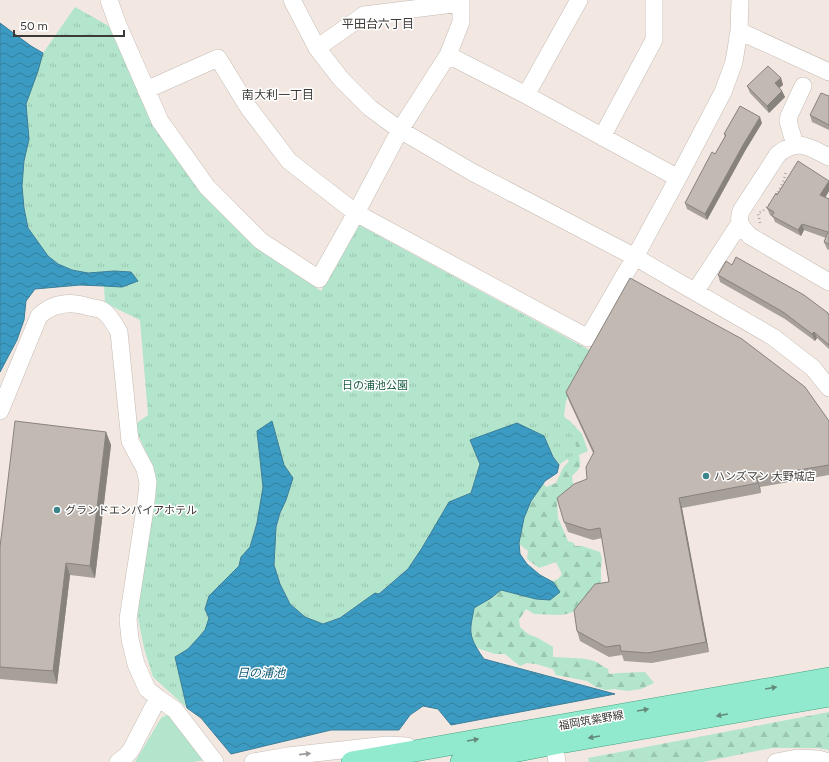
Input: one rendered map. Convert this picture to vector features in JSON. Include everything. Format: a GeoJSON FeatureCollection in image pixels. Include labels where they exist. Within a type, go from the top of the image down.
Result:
{"type":"FeatureCollection","features":[{"type":"Feature","properties":{"kind":"main road","name":"福岡筑紫野線"},"geometry":{"type":"LineString","coordinates":[[352,762],[829,678]]}},
{"type":"Feature","properties":{"kind":"main road","name":"福岡筑紫野線"},"geometry":{"type":"LineString","coordinates":[[461,762],[555,753],[829,696]]}},
{"type":"Feature","properties":{"kind":"street"},"geometry":{"type":"LineString","coordinates":[[109,0],[118,25],[160,121],[208,187],[261,241],[318,279],[356,213],[400,130],[448,55],[461,22],[461,1],[364,14],[317,48]]}},
{"type":"Feature","properties":{"kind":"street"},"geometry":{"type":"LineString","coordinates":[[292,0],[317,48],[341,79],[370,108],[400,130],[472,172],[635,257],[773,337],[813,368],[829,388]]}},
{"type":"Feature","properties":{"kind":"street"},"geometry":{"type":"LineString","coordinates":[[526,95],[579,0]]}},
{"type":"Feature","properties":{"kind":"street"},"geometry":{"type":"LineString","coordinates":[[602,137],[654,40],[654,0]]}},
{"type":"Feature","properties":{"kind":"street"},"geometry":{"type":"LineString","coordinates":[[146,90],[218,58],[248,107],[289,161],[356,213],[588,338],[635,257],[723,92],[734,62],[739,31],[740,0]]}},
{"type":"Feature","properties":{"kind":"street"},"geometry":{"type":"LineString","coordinates":[[739,31],[829,72]]}},
{"type":"Feature","properties":{"kind":"street"},"geometry":{"type":"LineString","coordinates":[[448,55],[526,95],[678,178]]}},
{"type":"Feature","properties":{"kind":"street"},"geometry":{"type":"LineString","coordinates":[[795,145],[788,121],[803,86]]}},
{"type":"Feature","properties":{"kind":"street"},"geometry":{"type":"LineString","coordinates":[[829,157],[805,146],[795,145],[786,148],[778,154],[741,211],[739,217],[740,224],[750,236],[829,282]]}},
{"type":"Feature","properties":{"kind":"street"},"geometry":{"type":"LineString","coordinates":[[695,292],[740,224]]}},
{"type":"Feature","properties":{"kind":"street"},"geometry":{"type":"LineString","coordinates":[[0,410],[39,316],[46,310],[67,303],[80,304],[102,310],[113,321],[119,332],[130,441],[145,469],[148,482],[128,619],[130,639],[136,664],[147,689],[175,710],[215,762]]}},
{"type":"Feature","properties":{"kind":"street"},"geometry":{"type":"LineString","coordinates":[[118,762],[131,750],[158,698]]}},
{"type":"Feature","properties":{"kind":"street"},"geometry":{"type":"LineString","coordinates":[[253,762],[288,756],[387,745],[439,746]]}},
{"type":"Feature","properties":{"kind":"street"},"geometry":{"type":"LineString","coordinates":[[776,762],[796,758],[818,759],[829,762]]}},
{"type":"Feature","properties":{"kind":"path"},"geometry":{"type":"LineString","coordinates":[[764,229],[760,222],[758,213],[763,211],[768,206],[780,188],[784,180],[786,164]]}},
{"type":"Feature","properties":{"kind":"green space","name":"日の浦池公園"},"geometry":{"type":"Polygon","coordinates":[[[75,7],[109,26],[140,92],[176,158],[213,203],[260,250],[321,291],[359,225],[593,352],[566,401],[564,415],[578,451],[559,465],[553,457],[544,436],[470,441],[480,464],[471,493],[449,502],[408,569],[379,594],[375,593],[340,618],[323,624],[305,617],[290,604],[280,584],[274,565],[276,527],[293,478],[284,465],[272,421],[257,431],[263,487],[257,523],[250,547],[241,557],[239,566],[209,596],[205,608],[209,618],[205,630],[188,649],[175,657],[187,708],[153,677],[144,648],[137,613],[155,473],[134,425],[148,415],[140,320],[105,303],[104,286],[122,287],[114,271],[88,273],[72,270],[58,264],[48,256],[28,228],[24,208],[22,186],[24,161],[29,139],[26,104],[43,53],[75,7]]]}},
{"type":"Feature","properties":{"kind":"green space"},"geometry":{"type":"Polygon","coordinates":[[[549,410],[569,420],[582,434],[588,451],[579,455],[580,467],[572,476],[574,491],[565,494],[557,502],[558,518],[568,541],[574,543],[575,546],[582,546],[600,552],[602,559],[601,591],[577,610],[567,614],[534,614],[526,609],[519,620],[520,627],[528,634],[553,647],[553,657],[579,658],[594,661],[608,669],[609,674],[645,672],[654,683],[641,689],[628,691],[614,689],[606,690],[596,687],[587,681],[556,675],[553,669],[536,664],[527,663],[520,666],[505,654],[495,654],[471,646],[468,615],[484,585],[537,588],[558,579],[562,574],[556,562],[539,568],[527,559],[528,551],[508,535],[541,480],[546,487],[556,483],[563,468],[569,461],[555,446],[549,410]]]}},
{"type":"Feature","properties":{"kind":"green space"},"geometry":{"type":"Polygon","coordinates":[[[829,712],[829,750],[817,748],[772,748],[703,762],[589,762],[588,758],[829,712]]]}},
{"type":"Feature","properties":{"kind":"green space"},"geometry":{"type":"Polygon","coordinates":[[[170,713],[205,760],[193,762],[135,762],[161,718],[170,713]]]}},
{"type":"Feature","properties":{"kind":"water"},"geometry":{"type":"Polygon","coordinates":[[[0,23],[43,53],[26,104],[29,139],[24,161],[22,186],[28,228],[48,256],[58,264],[72,270],[88,273],[114,271],[131,272],[138,281],[122,287],[80,285],[35,289],[26,301],[24,320],[17,340],[0,372],[0,23]]]}},
{"type":"Feature","properties":{"kind":"water","name":"日の浦池"},"geometry":{"type":"Polygon","coordinates":[[[272,421],[284,465],[293,478],[276,527],[274,565],[280,584],[290,604],[305,617],[323,624],[340,618],[375,593],[379,594],[408,569],[449,502],[471,493],[480,464],[470,440],[517,423],[544,436],[553,457],[559,465],[557,473],[545,481],[531,501],[524,518],[519,543],[520,554],[527,564],[540,575],[553,582],[560,592],[550,600],[536,599],[501,590],[474,608],[471,633],[476,647],[484,659],[615,694],[451,725],[438,709],[423,706],[410,715],[399,730],[331,730],[231,754],[201,718],[187,708],[175,657],[188,649],[205,630],[209,618],[205,609],[209,596],[239,566],[241,557],[250,547],[257,523],[263,487],[257,431],[272,421]]]}},
{"type":"Feature","properties":{"kind":"building"},"geometry":{"type":"Polygon","coordinates":[[[768,66],[781,78],[775,83],[782,91],[767,106],[747,86],[768,66]]]}},
{"type":"Feature","properties":{"kind":"building"},"geometry":{"type":"Polygon","coordinates":[[[821,93],[829,96],[829,125],[810,115],[821,93]]]}},
{"type":"Feature","properties":{"kind":"building"},"geometry":{"type":"Polygon","coordinates":[[[740,106],[760,117],[705,214],[685,203],[712,152],[715,154],[726,135],[724,134],[740,106]]]}},
{"type":"Feature","properties":{"kind":"building"},"geometry":{"type":"Polygon","coordinates":[[[798,161],[829,181],[820,195],[829,199],[829,244],[824,242],[828,232],[802,224],[798,230],[772,216],[774,212],[767,208],[798,161]]]}},
{"type":"Feature","properties":{"kind":"building"},"geometry":{"type":"Polygon","coordinates":[[[736,257],[804,295],[828,313],[829,345],[814,332],[812,334],[783,312],[718,275],[726,261],[732,265],[736,257]]]}},
{"type":"Feature","properties":{"kind":"building","name":"ハンズマン 大野城店"},"geometry":{"type":"Polygon","coordinates":[[[630,278],[742,339],[805,387],[829,421],[829,465],[756,477],[758,483],[679,498],[706,642],[648,653],[621,651],[620,645],[606,647],[577,631],[574,610],[595,584],[609,582],[600,528],[589,530],[564,522],[557,498],[574,484],[587,479],[586,467],[594,452],[566,392],[630,278]]]}},
{"type":"Feature","properties":{"kind":"building","name":"グランドエンパイアホテル"},"geometry":{"type":"Polygon","coordinates":[[[15,421],[106,432],[90,566],[66,563],[53,671],[0,667],[0,547],[15,421]]]}},
{"type":"Feature","properties":{"kind":"place","name":"ハンズマン 大野城店"},"geometry":{"type":"Point","coordinates":[706,476]}},
{"type":"Feature","properties":{"kind":"place","name":"グランドエンパイアホテル"},"geometry":{"type":"Point","coordinates":[57,510]}},
{"type":"Feature","properties":{"kind":"district","name":"平田台六丁目"},"geometry":{"type":"Point","coordinates":[378,24]}},
{"type":"Feature","properties":{"kind":"district","name":"南大利一丁目"},"geometry":{"type":"Point","coordinates":[278,95]}}]}
